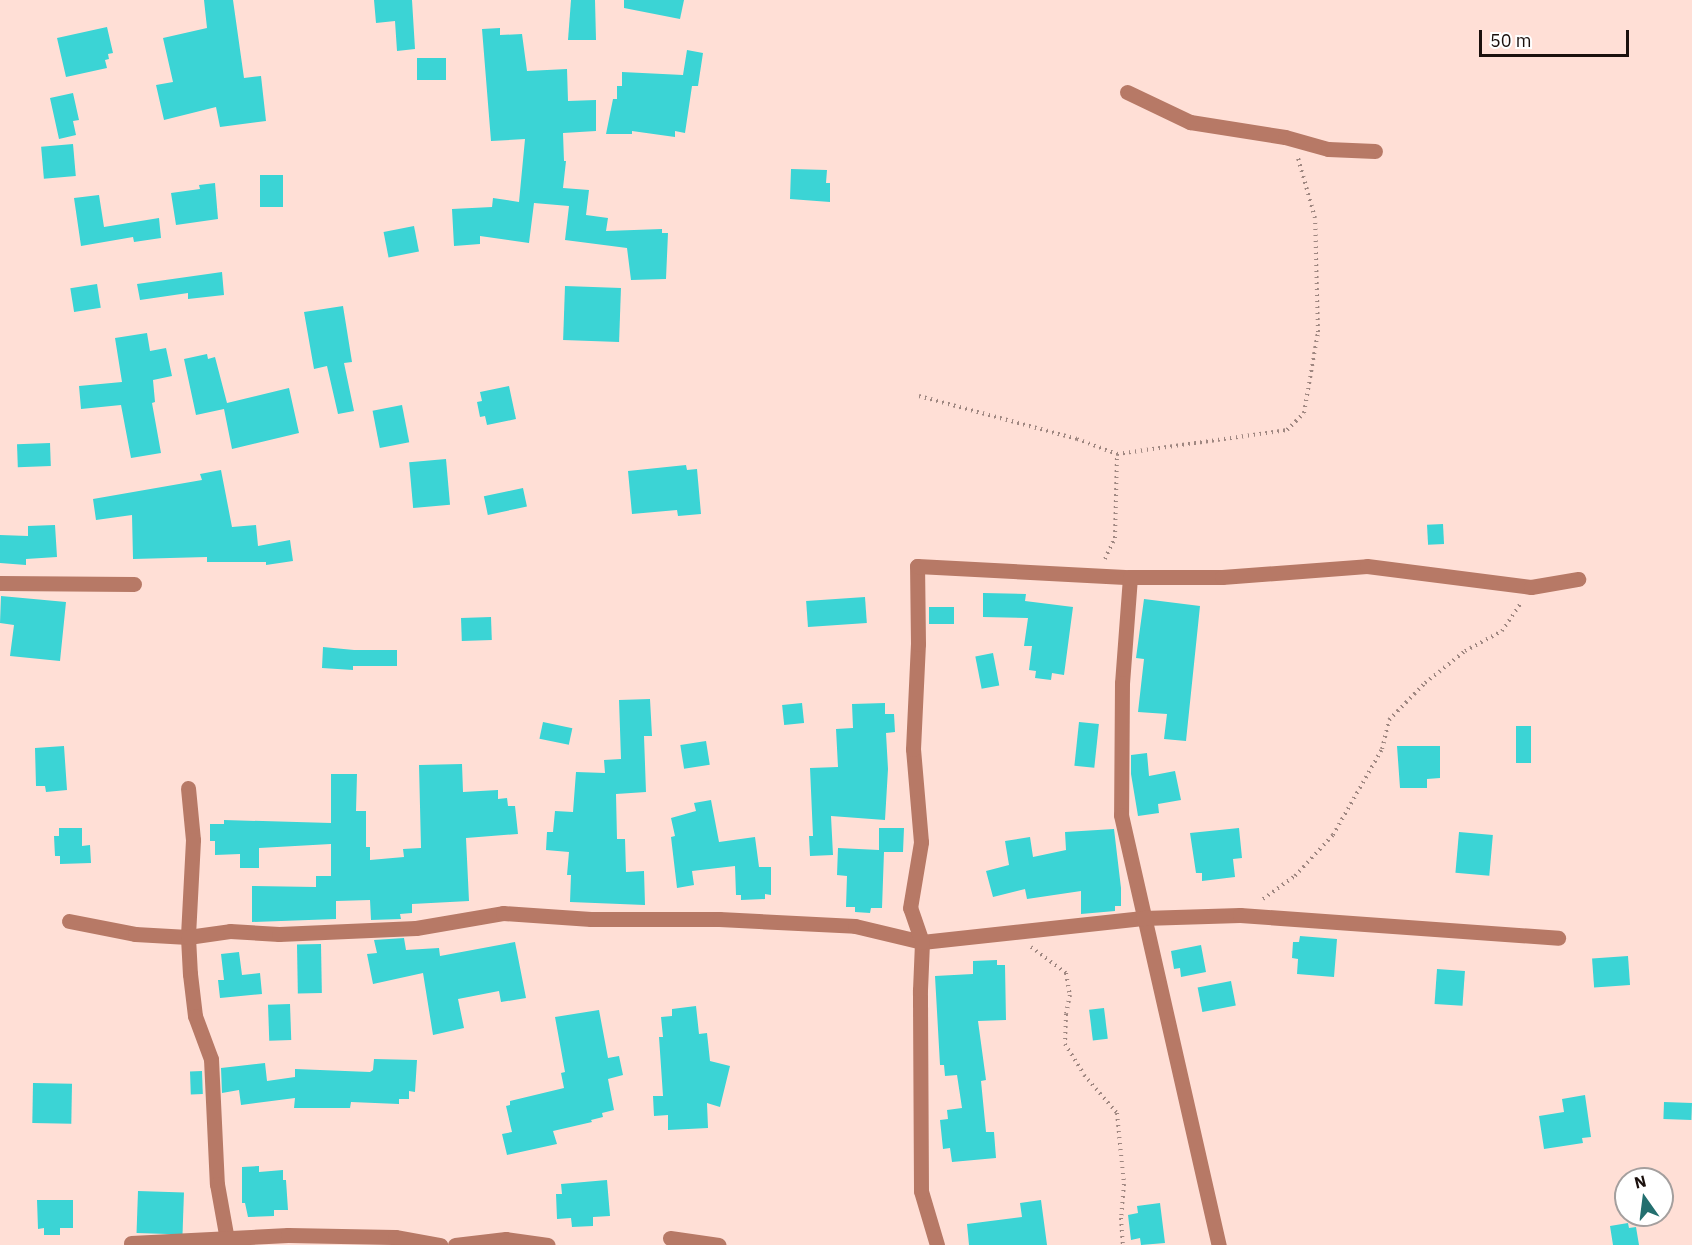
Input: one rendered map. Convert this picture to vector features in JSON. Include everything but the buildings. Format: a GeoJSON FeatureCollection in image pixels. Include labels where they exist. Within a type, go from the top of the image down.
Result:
{"type":"FeatureCollection","features":[{"type":"Feature","properties":{"kind":"street"},"geometry":{"type":"LineString","coordinates":[[1127,92],[1190,122],[1285,137],[1328,149],[1376,151]]}},
{"type":"Feature","properties":{"kind":"street"},"geometry":{"type":"LineString","coordinates":[[937,1245],[921,1191],[920,990],[922,942],[910,908],[921,842],[913,749],[918,644],[917,566],[1130,577],[1222,577],[1367,567],[1531,587],[1578,579]]}},
{"type":"Feature","properties":{"kind":"street"},"geometry":{"type":"LineString","coordinates":[[1130,577],[1122,683],[1121,815],[1219,1245]]}},
{"type":"Feature","properties":{"kind":"street"},"geometry":{"type":"LineString","coordinates":[[0,584],[134,584]]}},
{"type":"Feature","properties":{"kind":"street"},"geometry":{"type":"LineString","coordinates":[[188,788],[194,840],[189,937],[195,1016],[211,1059],[217,1184],[227,1242]]}},
{"type":"Feature","properties":{"kind":"street"},"geometry":{"type":"LineString","coordinates":[[69,921],[135,934],[189,937],[230,931],[291,933],[416,928],[503,913],[591,919],[719,919],[855,926],[922,942],[1143,918],[1240,915],[1558,938]]}},
{"type":"Feature","properties":{"kind":"street"},"geometry":{"type":"LineString","coordinates":[[131,1243],[227,1242],[288,1234],[395,1237],[440,1245]]}},
{"type":"Feature","properties":{"kind":"street"},"geometry":{"type":"LineString","coordinates":[[670,1238],[719,1245]]}},
{"type":"Feature","properties":{"kind":"street"},"geometry":{"type":"LineString","coordinates":[[454,1245],[506,1239],[548,1245]]}},
{"type":"Feature","properties":{"kind":"path"},"geometry":{"type":"LineString","coordinates":[[919,396],[1077,439],[1117,454],[1287,430],[1304,413],[1318,332],[1315,218],[1300,161],[1285,137]]}},
{"type":"Feature","properties":{"kind":"path"},"geometry":{"type":"LineString","coordinates":[[1097,576],[1115,538],[1117,454]]}},
{"type":"Feature","properties":{"kind":"path"},"geometry":{"type":"LineString","coordinates":[[1240,915],[1295,876],[1333,835],[1382,749],[1389,720],[1425,683],[1465,651],[1502,631],[1531,587]]}},
{"type":"Feature","properties":{"kind":"path"},"geometry":{"type":"LineString","coordinates":[[1011,932],[1066,973],[1070,995],[1066,1014],[1065,1044],[1084,1075],[1117,1113],[1124,1184],[1121,1218],[1123,1245]]}}]}
